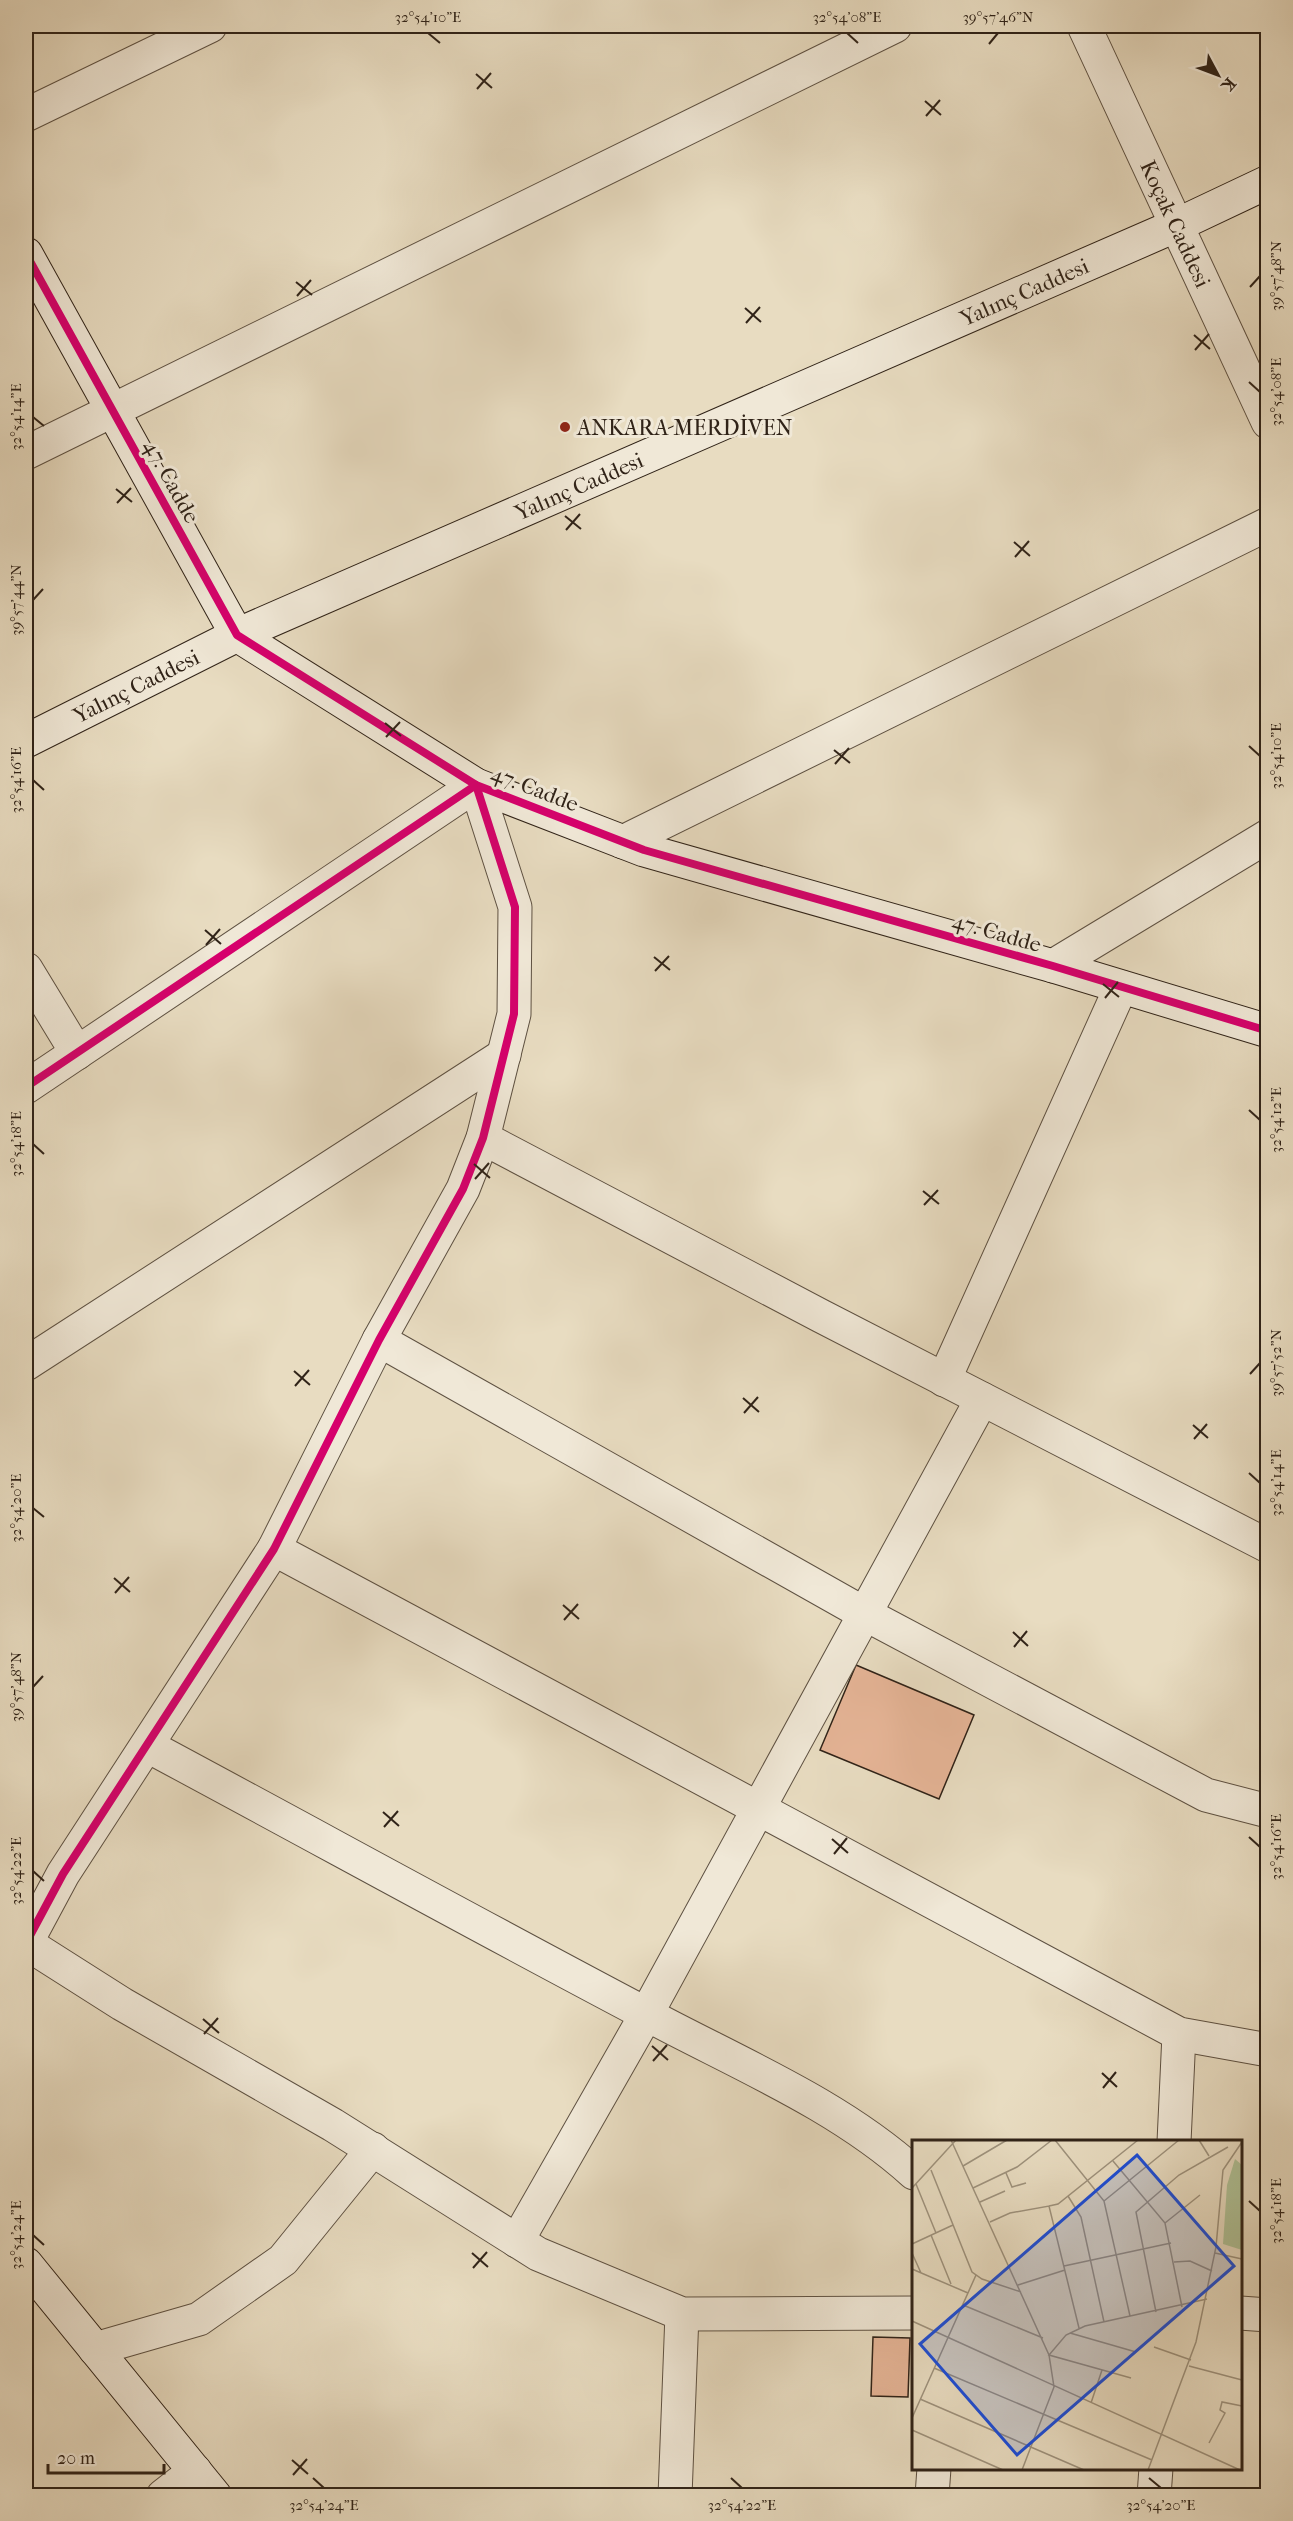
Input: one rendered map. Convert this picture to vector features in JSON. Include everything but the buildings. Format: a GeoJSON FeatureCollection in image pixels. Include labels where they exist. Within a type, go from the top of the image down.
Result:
{"type":"FeatureCollection","features":[{"type":"Feature","properties":{"kind":"street"},"geometry":{"type":"LineString","coordinates":[[26,115],[210,26]]}},
{"type":"Feature","properties":{"kind":"street"},"geometry":{"type":"LineString","coordinates":[[26,453],[895,26]]}},
{"type":"Feature","properties":{"kind":"street","name":"Koçak Caddesi"},"geometry":{"type":"LineString","coordinates":[[1084,26],[1268,422]]}},
{"type":"Feature","properties":{"kind":"street","name":"Yalınç Caddesi"},"geometry":{"type":"LineString","coordinates":[[26,741],[237,635],[1177,225],[1268,182]]}},
{"type":"Feature","properties":{"kind":"street","name":"47. Cadde"},"geometry":{"type":"LineString","coordinates":[[26,254],[237,635],[476,785],[656,853],[1053,966],[1268,1031]]}},
{"type":"Feature","properties":{"kind":"street"},"geometry":{"type":"LineString","coordinates":[[623,842],[1268,524]]}},
{"type":"Feature","properties":{"kind":"street"},"geometry":{"type":"LineString","coordinates":[[26,1088],[476,785],[515,907],[514,1014],[483,1138],[463,1189],[379,1340],[274,1549],[63,1874],[26,1943],[122,2004],[373,2150],[538,2254],[682,2314],[912,2313]]}},
{"type":"Feature","properties":{"kind":"street"},"geometry":{"type":"LineString","coordinates":[[1053,966],[1268,836]]}},
{"type":"Feature","properties":{"kind":"street"},"geometry":{"type":"LineString","coordinates":[[26,969],[77,1053]]}},
{"type":"Feature","properties":{"kind":"street"},"geometry":{"type":"LineString","coordinates":[[944,1380],[1121,987]]}},
{"type":"Feature","properties":{"kind":"street"},"geometry":{"type":"LineString","coordinates":[[26,1364],[504,1055]]}},
{"type":"Feature","properties":{"kind":"street"},"geometry":{"type":"LineString","coordinates":[[483,1138],[944,1380],[1268,1546]]}},
{"type":"Feature","properties":{"kind":"street"},"geometry":{"type":"LineString","coordinates":[[379,1340],[864,1614],[1206,1795],[1268,1812]]}},
{"type":"Feature","properties":{"kind":"street"},"geometry":{"type":"LineString","coordinates":[[517,2241],[646,2014],[982,1399]]}},
{"type":"Feature","properties":{"kind":"street"},"geometry":{"type":"LineString","coordinates":[[274,1549],[1179,2034],[1268,2050]]}},
{"type":"Feature","properties":{"kind":"street"},"geometry":{"type":"LineString","coordinates":[[148,1746],[800,2095],[888,2150],[912,2171]]}},
{"type":"Feature","properties":{"kind":"street"},"geometry":{"type":"LineString","coordinates":[[1174,2140],[1179,2034]]}},
{"type":"Feature","properties":{"kind":"street"},"geometry":{"type":"LineString","coordinates":[[95,2349],[199,2319],[283,2260],[373,2150]]}},
{"type":"Feature","properties":{"kind":"street"},"geometry":{"type":"LineString","coordinates":[[26,2264],[205,2483],[163,2496]]}},
{"type":"Feature","properties":{"kind":"street"},"geometry":{"type":"LineString","coordinates":[[1242,2313],[1268,2315]]}},
{"type":"Feature","properties":{"kind":"street"},"geometry":{"type":"LineString","coordinates":[[675,2496],[682,2314]]}},
{"type":"Feature","properties":{"kind":"street"},"geometry":{"type":"LineString","coordinates":[[932,2496],[934,2470]]}},
{"type":"Feature","properties":{"kind":"street"},"geometry":{"type":"LineString","coordinates":[[1154,2496],[1156,2470]]}},
{"type":"Feature","properties":{"kind":"cycle path"},"geometry":{"type":"LineString","coordinates":[[26,254],[237,635],[476,785],[644,850],[1053,966],[1268,1031]]}},
{"type":"Feature","properties":{"kind":"cycle path"},"geometry":{"type":"LineString","coordinates":[[26,1087],[476,785],[515,907],[514,1014],[483,1138],[463,1189],[379,1340],[274,1549],[63,1874],[26,1943]]}},
{"type":"Feature","properties":{"kind":"place","name":"ANKARA MERDİVEN"},"geometry":{"type":"Point","coordinates":[565,427]}}]}
